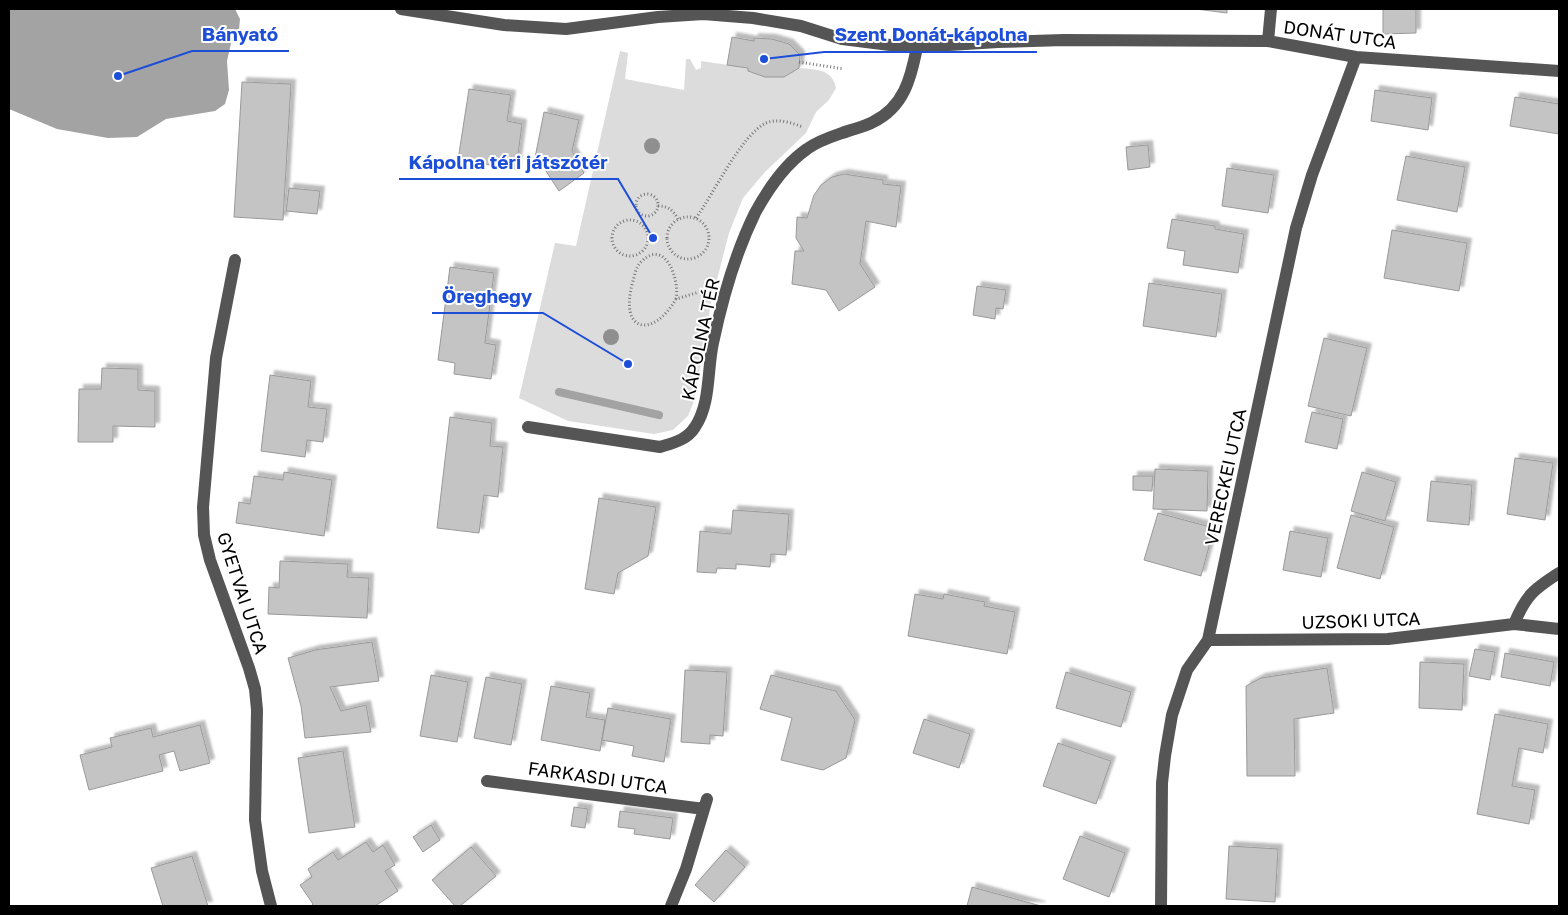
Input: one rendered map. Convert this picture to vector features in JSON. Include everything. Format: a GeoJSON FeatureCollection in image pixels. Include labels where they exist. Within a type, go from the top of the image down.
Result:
{"type":"FeatureCollection","features":[{"type":"Feature","properties":{"kind":"street","name":"DONÁT UTCA"},"geometry":{"type":"LineString","coordinates":[[402,9],[504,25],[566,29],[658,16],[703,14],[753,18],[801,26],[842,39],[890,46],[917,47],[1064,40],[1268,41],[1356,57],[1559,72]]}},
{"type":"Feature","properties":{"kind":"street"},"geometry":{"type":"LineString","coordinates":[[1268,41],[1271,9]]}},
{"type":"Feature","properties":{"kind":"street","name":"KÁPOLNA TÉR"},"geometry":{"type":"LineString","coordinates":[[528,427],[660,447],[680,441],[695,428],[704,407],[712,344],[730,280],[755,214],[772,183],[807,148],[830,137],[874,122],[891,110],[904,94],[912,75],[917,47]]}},
{"type":"Feature","properties":{"kind":"street","name":"VERECKEI UTCA"},"geometry":{"type":"LineString","coordinates":[[1162,906],[1162,783],[1172,715],[1187,670],[1208,640],[1296,228],[1312,175],[1356,57]]}},
{"type":"Feature","properties":{"kind":"street","name":"GYETVAI UTCA"},"geometry":{"type":"LineString","coordinates":[[235,260],[216,358],[203,507],[204,535],[210,560],[255,689],[257,710],[255,820],[262,871],[270,906]]}},
{"type":"Feature","properties":{"kind":"street"},"geometry":{"type":"LineString","coordinates":[[1514,624],[1523,604],[1538,586],[1559,573]]}},
{"type":"Feature","properties":{"kind":"street","name":"UZSOKI UTCA"},"geometry":{"type":"LineString","coordinates":[[1208,640],[1388,639],[1514,624],[1559,629]]}},
{"type":"Feature","properties":{"kind":"street","name":"FARKASDI UTCA"},"geometry":{"type":"LineString","coordinates":[[487,780],[705,804],[686,869],[671,906]]}},
{"type":"Feature","properties":{"kind":"path"},"geometry":{"type":"LineString","coordinates":[[799,62],[844,69]]}},
{"type":"Feature","properties":{"kind":"path"},"geometry":{"type":"LineString","coordinates":[[696,218],[735,156],[754,132],[766,123],[776,120],[792,123],[830,137]]}},
{"type":"Feature","properties":{"kind":"path"},"geometry":{"type":"LineString","coordinates":[[652,194],[658,206],[657,210],[651,215],[642,214],[637,211],[636,204],[642,195],[652,194]]}},
{"type":"Feature","properties":{"kind":"path"},"geometry":{"type":"LineString","coordinates":[[658,206],[665,206],[671,209],[678,219]]}},
{"type":"Feature","properties":{"kind":"path"},"geometry":{"type":"LineString","coordinates":[[637,222],[642,214]]}},
{"type":"Feature","properties":{"kind":"path"},"geometry":{"type":"LineString","coordinates":[[696,218],[706,228],[709,235],[706,249],[696,258],[683,259],[673,253],[668,246],[667,233],[670,226],[678,219],[696,218]]}},
{"type":"Feature","properties":{"kind":"path"},"geometry":{"type":"LineString","coordinates":[[626,221],[637,222],[646,229],[648,240],[643,250],[636,254],[627,255],[621,253],[612,238],[613,232],[621,223],[626,221]]}},
{"type":"Feature","properties":{"kind":"path"},"geometry":{"type":"LineString","coordinates":[[667,260],[673,253]]}},
{"type":"Feature","properties":{"kind":"path"},"geometry":{"type":"LineString","coordinates":[[636,254],[641,261]]}},
{"type":"Feature","properties":{"kind":"path"},"geometry":{"type":"LineString","coordinates":[[653,255],[662,256],[667,260],[677,288],[676,299],[670,310],[654,322],[646,325],[638,324],[632,320],[628,302],[636,270],[641,261],[653,255]]}},
{"type":"Feature","properties":{"kind":"path"},"geometry":{"type":"LineString","coordinates":[[676,299],[711,289],[730,280]]}},
{"type":"Feature","properties":{"kind":"shaded area"},"geometry":{"type":"Polygon","coordinates":[[[9,9],[235,9],[240,19],[239,30],[232,39],[227,61],[229,90],[225,104],[215,111],[166,119],[137,137],[108,138],[57,129],[9,109],[9,9]]]}},
{"type":"Feature","properties":{"kind":"shaded area"},"geometry":{"type":"Polygon","coordinates":[[[620,51],[628,53],[625,79],[684,90],[686,59],[690,59],[696,70],[701,68],[701,61],[748,68],[748,71],[765,77],[784,77],[799,68],[817,70],[827,73],[834,81],[836,88],[829,100],[816,112],[806,133],[765,172],[743,198],[729,233],[711,303],[694,401],[688,416],[673,430],[654,434],[568,421],[519,398],[555,243],[576,246],[620,51]]]}},
{"type":"Feature","properties":{"kind":"building"},"geometry":{"type":"Polygon","coordinates":[[[1196,9],[1227,9],[1227,13],[1196,9]]]}},
{"type":"Feature","properties":{"kind":"building"},"geometry":{"type":"Polygon","coordinates":[[[1383,9],[1416,9],[1416,33],[1383,34],[1383,9]]]}},
{"type":"Feature","properties":{"kind":"building"},"geometry":{"type":"Polygon","coordinates":[[[732,37],[754,41],[754,38],[772,39],[789,44],[800,55],[799,68],[784,77],[765,77],[748,71],[748,68],[727,65],[732,37]]]}},
{"type":"Feature","properties":{"kind":"building"},"geometry":{"type":"Polygon","coordinates":[[[242,82],[291,84],[283,220],[234,217],[242,82]]]}},
{"type":"Feature","properties":{"kind":"building"},"geometry":{"type":"Polygon","coordinates":[[[469,89],[511,95],[507,121],[522,124],[516,169],[458,160],[469,89]]]}},
{"type":"Feature","properties":{"kind":"building"},"geometry":{"type":"Polygon","coordinates":[[[1375,90],[1432,98],[1428,130],[1371,121],[1375,90]]]}},
{"type":"Feature","properties":{"kind":"building"},"geometry":{"type":"Polygon","coordinates":[[[1515,97],[1559,104],[1559,134],[1510,126],[1515,97]]]}},
{"type":"Feature","properties":{"kind":"building"},"geometry":{"type":"Polygon","coordinates":[[[544,112],[579,120],[572,151],[584,173],[559,191],[542,165],[534,163],[544,112]]]}},
{"type":"Feature","properties":{"kind":"building"},"geometry":{"type":"Polygon","coordinates":[[[1148,145],[1150,167],[1128,170],[1126,147],[1148,145]]]}},
{"type":"Feature","properties":{"kind":"building"},"geometry":{"type":"Polygon","coordinates":[[[1406,156],[1465,167],[1457,212],[1397,200],[1406,156]]]}},
{"type":"Feature","properties":{"kind":"building"},"geometry":{"type":"Polygon","coordinates":[[[1227,168],[1274,175],[1268,213],[1222,206],[1227,168]]]}},
{"type":"Feature","properties":{"kind":"building"},"geometry":{"type":"Polygon","coordinates":[[[844,174],[883,180],[883,184],[901,186],[896,227],[866,221],[860,264],[875,287],[839,311],[826,290],[792,284],[795,251],[804,251],[796,238],[797,217],[807,218],[814,195],[821,185],[832,177],[844,174]]]}},
{"type":"Feature","properties":{"kind":"building"},"geometry":{"type":"Polygon","coordinates":[[[289,188],[320,191],[317,214],[286,211],[289,188]]]}},
{"type":"Feature","properties":{"kind":"building"},"geometry":{"type":"Polygon","coordinates":[[[1172,219],[1215,226],[1215,229],[1244,234],[1238,273],[1183,265],[1185,251],[1167,248],[1172,219]]]}},
{"type":"Feature","properties":{"kind":"building"},"geometry":{"type":"Polygon","coordinates":[[[1392,230],[1467,243],[1459,291],[1384,278],[1392,230]]]}},
{"type":"Feature","properties":{"kind":"building"},"geometry":{"type":"Polygon","coordinates":[[[450,267],[494,273],[485,343],[496,345],[491,379],[454,374],[455,363],[438,360],[450,267]]]}},
{"type":"Feature","properties":{"kind":"building"},"geometry":{"type":"Polygon","coordinates":[[[1149,283],[1222,294],[1216,337],[1143,326],[1149,283]]]}},
{"type":"Feature","properties":{"kind":"building"},"geometry":{"type":"Polygon","coordinates":[[[977,286],[1006,290],[1003,309],[996,308],[995,319],[973,315],[977,286]]]}},
{"type":"Feature","properties":{"kind":"building"},"geometry":{"type":"Polygon","coordinates":[[[1324,338],[1367,348],[1351,416],[1308,406],[1324,338]]]}},
{"type":"Feature","properties":{"kind":"building"},"geometry":{"type":"Polygon","coordinates":[[[102,368],[138,369],[138,390],[155,391],[155,427],[113,426],[113,442],[78,442],[79,389],[101,389],[102,368]]]}},
{"type":"Feature","properties":{"kind":"building"},"geometry":{"type":"Polygon","coordinates":[[[270,375],[311,381],[308,407],[327,409],[323,442],[307,440],[305,457],[261,451],[270,375]]]}},
{"type":"Feature","properties":{"kind":"building"},"geometry":{"type":"Polygon","coordinates":[[[1312,412],[1343,419],[1337,449],[1305,442],[1312,412]]]}},
{"type":"Feature","properties":{"kind":"building"},"geometry":{"type":"Polygon","coordinates":[[[450,417],[492,423],[490,446],[503,447],[498,497],[484,495],[479,533],[437,528],[450,417]]]}},
{"type":"Feature","properties":{"kind":"building"},"geometry":{"type":"Polygon","coordinates":[[[1515,458],[1553,463],[1545,520],[1507,514],[1515,458]]]}},
{"type":"Feature","properties":{"kind":"building"},"geometry":{"type":"Polygon","coordinates":[[[1155,469],[1208,471],[1207,511],[1153,509],[1155,469]]]}},
{"type":"Feature","properties":{"kind":"building"},"geometry":{"type":"Polygon","coordinates":[[[284,472],[332,480],[324,536],[236,523],[239,502],[250,504],[254,476],[283,480],[284,472]]]}},
{"type":"Feature","properties":{"kind":"building"},"geometry":{"type":"Polygon","coordinates":[[[1362,472],[1396,482],[1385,521],[1351,511],[1362,472]]]}},
{"type":"Feature","properties":{"kind":"building"},"geometry":{"type":"Polygon","coordinates":[[[1133,476],[1153,476],[1152,491],[1133,490],[1133,476]]]}},
{"type":"Feature","properties":{"kind":"building"},"geometry":{"type":"Polygon","coordinates":[[[1431,481],[1472,485],[1469,525],[1427,521],[1431,481]]]}},
{"type":"Feature","properties":{"kind":"building"},"geometry":{"type":"Polygon","coordinates":[[[599,498],[656,507],[648,556],[618,573],[614,594],[585,589],[599,498]]]}},
{"type":"Feature","properties":{"kind":"building"},"geometry":{"type":"Polygon","coordinates":[[[733,510],[789,514],[786,555],[771,554],[770,567],[736,564],[736,569],[717,568],[716,573],[697,572],[700,531],[731,534],[733,510]]]}},
{"type":"Feature","properties":{"kind":"building"},"geometry":{"type":"Polygon","coordinates":[[[1158,513],[1214,528],[1201,576],[1144,560],[1158,513]]]}},
{"type":"Feature","properties":{"kind":"building"},"geometry":{"type":"Polygon","coordinates":[[[1351,515],[1394,527],[1380,579],[1337,568],[1351,515]]]}},
{"type":"Feature","properties":{"kind":"building"},"geometry":{"type":"Polygon","coordinates":[[[1290,531],[1328,538],[1321,577],[1283,570],[1290,531]]]}},
{"type":"Feature","properties":{"kind":"building"},"geometry":{"type":"Polygon","coordinates":[[[280,561],[348,564],[347,577],[369,578],[367,618],[268,614],[269,587],[279,588],[280,561]]]}},
{"type":"Feature","properties":{"kind":"building"},"geometry":{"type":"Polygon","coordinates":[[[915,594],[943,599],[944,594],[985,602],[984,606],[1015,612],[1007,654],[908,636],[915,594]]]}},
{"type":"Feature","properties":{"kind":"building"},"geometry":{"type":"Polygon","coordinates":[[[372,642],[379,681],[330,687],[341,711],[366,705],[371,732],[305,738],[301,706],[288,658],[315,650],[372,642]]]}},
{"type":"Feature","properties":{"kind":"building"},"geometry":{"type":"Polygon","coordinates":[[[1475,649],[1495,652],[1490,680],[1469,676],[1475,649]]]}},
{"type":"Feature","properties":{"kind":"building"},"geometry":{"type":"Polygon","coordinates":[[[1505,653],[1554,662],[1550,686],[1501,677],[1505,653]]]}},
{"type":"Feature","properties":{"kind":"building"},"geometry":{"type":"Polygon","coordinates":[[[1420,662],[1464,664],[1462,710],[1419,708],[1420,662]]]}},
{"type":"Feature","properties":{"kind":"building"},"geometry":{"type":"Polygon","coordinates":[[[1327,668],[1334,713],[1294,719],[1295,776],[1247,776],[1246,686],[1261,678],[1327,668]]]}},
{"type":"Feature","properties":{"kind":"building"},"geometry":{"type":"Polygon","coordinates":[[[685,670],[727,672],[723,736],[710,735],[710,744],[681,742],[685,670]]]}},
{"type":"Feature","properties":{"kind":"building"},"geometry":{"type":"Polygon","coordinates":[[[1066,672],[1131,692],[1121,727],[1056,708],[1066,672]]]}},
{"type":"Feature","properties":{"kind":"building"},"geometry":{"type":"Polygon","coordinates":[[[431,675],[468,682],[457,742],[420,736],[431,675]]]}},
{"type":"Feature","properties":{"kind":"building"},"geometry":{"type":"Polygon","coordinates":[[[771,675],[836,691],[855,720],[846,758],[823,770],[781,760],[792,718],[760,709],[771,675]]]}},
{"type":"Feature","properties":{"kind":"building"},"geometry":{"type":"Polygon","coordinates":[[[486,677],[522,684],[511,745],[474,738],[486,677]]]}},
{"type":"Feature","properties":{"kind":"building"},"geometry":{"type":"Polygon","coordinates":[[[551,686],[590,693],[586,717],[605,720],[600,751],[541,740],[551,686]]]}},
{"type":"Feature","properties":{"kind":"building"},"geometry":{"type":"Polygon","coordinates":[[[608,708],[671,719],[664,762],[632,756],[634,746],[602,740],[608,708]]]}},
{"type":"Feature","properties":{"kind":"building"},"geometry":{"type":"Polygon","coordinates":[[[1495,714],[1548,724],[1543,753],[1519,748],[1512,786],[1535,790],[1529,824],[1477,814],[1495,714]]]}},
{"type":"Feature","properties":{"kind":"building"},"geometry":{"type":"Polygon","coordinates":[[[924,719],[970,734],[959,768],[913,753],[924,719]]]}},
{"type":"Feature","properties":{"kind":"building"},"geometry":{"type":"Polygon","coordinates":[[[200,725],[210,763],[180,771],[174,751],[159,755],[163,771],[89,790],[80,755],[112,747],[110,738],[151,728],[153,737],[200,725]]]}},
{"type":"Feature","properties":{"kind":"building"},"geometry":{"type":"Polygon","coordinates":[[[1058,743],[1111,761],[1096,804],[1043,786],[1058,743]]]}},
{"type":"Feature","properties":{"kind":"building"},"geometry":{"type":"Polygon","coordinates":[[[343,751],[355,827],[309,833],[298,758],[343,751]]]}},
{"type":"Feature","properties":{"kind":"building"},"geometry":{"type":"Polygon","coordinates":[[[574,807],[588,809],[585,828],[571,826],[574,807]]]}},
{"type":"Feature","properties":{"kind":"building"},"geometry":{"type":"Polygon","coordinates":[[[620,811],[673,818],[670,839],[634,834],[635,829],[618,827],[620,811]]]}},
{"type":"Feature","properties":{"kind":"building"},"geometry":{"type":"Polygon","coordinates":[[[431,825],[440,840],[423,852],[413,837],[431,825]]]}},
{"type":"Feature","properties":{"kind":"building"},"geometry":{"type":"Polygon","coordinates":[[[1080,836],[1125,853],[1109,897],[1063,879],[1080,836]]]}},
{"type":"Feature","properties":{"kind":"building"},"geometry":{"type":"Polygon","coordinates":[[[366,842],[373,852],[383,845],[395,865],[385,871],[398,891],[375,906],[311,906],[313,904],[300,885],[312,877],[308,869],[333,852],[338,860],[366,842]]]}},
{"type":"Feature","properties":{"kind":"building"},"geometry":{"type":"Polygon","coordinates":[[[1229,846],[1278,849],[1275,902],[1226,899],[1229,846]]]}},
{"type":"Feature","properties":{"kind":"building"},"geometry":{"type":"Polygon","coordinates":[[[471,847],[496,876],[460,906],[455,906],[432,880],[471,847]]]}},
{"type":"Feature","properties":{"kind":"building"},"geometry":{"type":"Polygon","coordinates":[[[726,850],[745,867],[714,902],[695,885],[726,850]]]}},
{"type":"Feature","properties":{"kind":"building"},"geometry":{"type":"Polygon","coordinates":[[[192,856],[208,906],[163,906],[151,868],[192,856]]]}},
{"type":"Feature","properties":{"kind":"building"},"geometry":{"type":"Polygon","coordinates":[[[972,887],[1041,906],[967,906],[972,887]]]}},
{"type":"Feature","properties":{"kind":"waterway"},"geometry":{"type":"LineString","coordinates":[[559,392],[659,415]]}},
{"type":"Feature","properties":{"kind":"place","name":"Szent Donát-kápolna"},"geometry":{"type":"Point","coordinates":[764,59]}},
{"type":"Feature","properties":{"kind":"place","name":"Bányató"},"geometry":{"type":"Point","coordinates":[118,76]}},
{"type":"Feature","properties":{"kind":"place","name":"Kápolna téri játszótér"},"geometry":{"type":"Point","coordinates":[653,238]}},
{"type":"Feature","properties":{"kind":"place","name":"Öreghegy"},"geometry":{"type":"Point","coordinates":[628,364]}}]}
